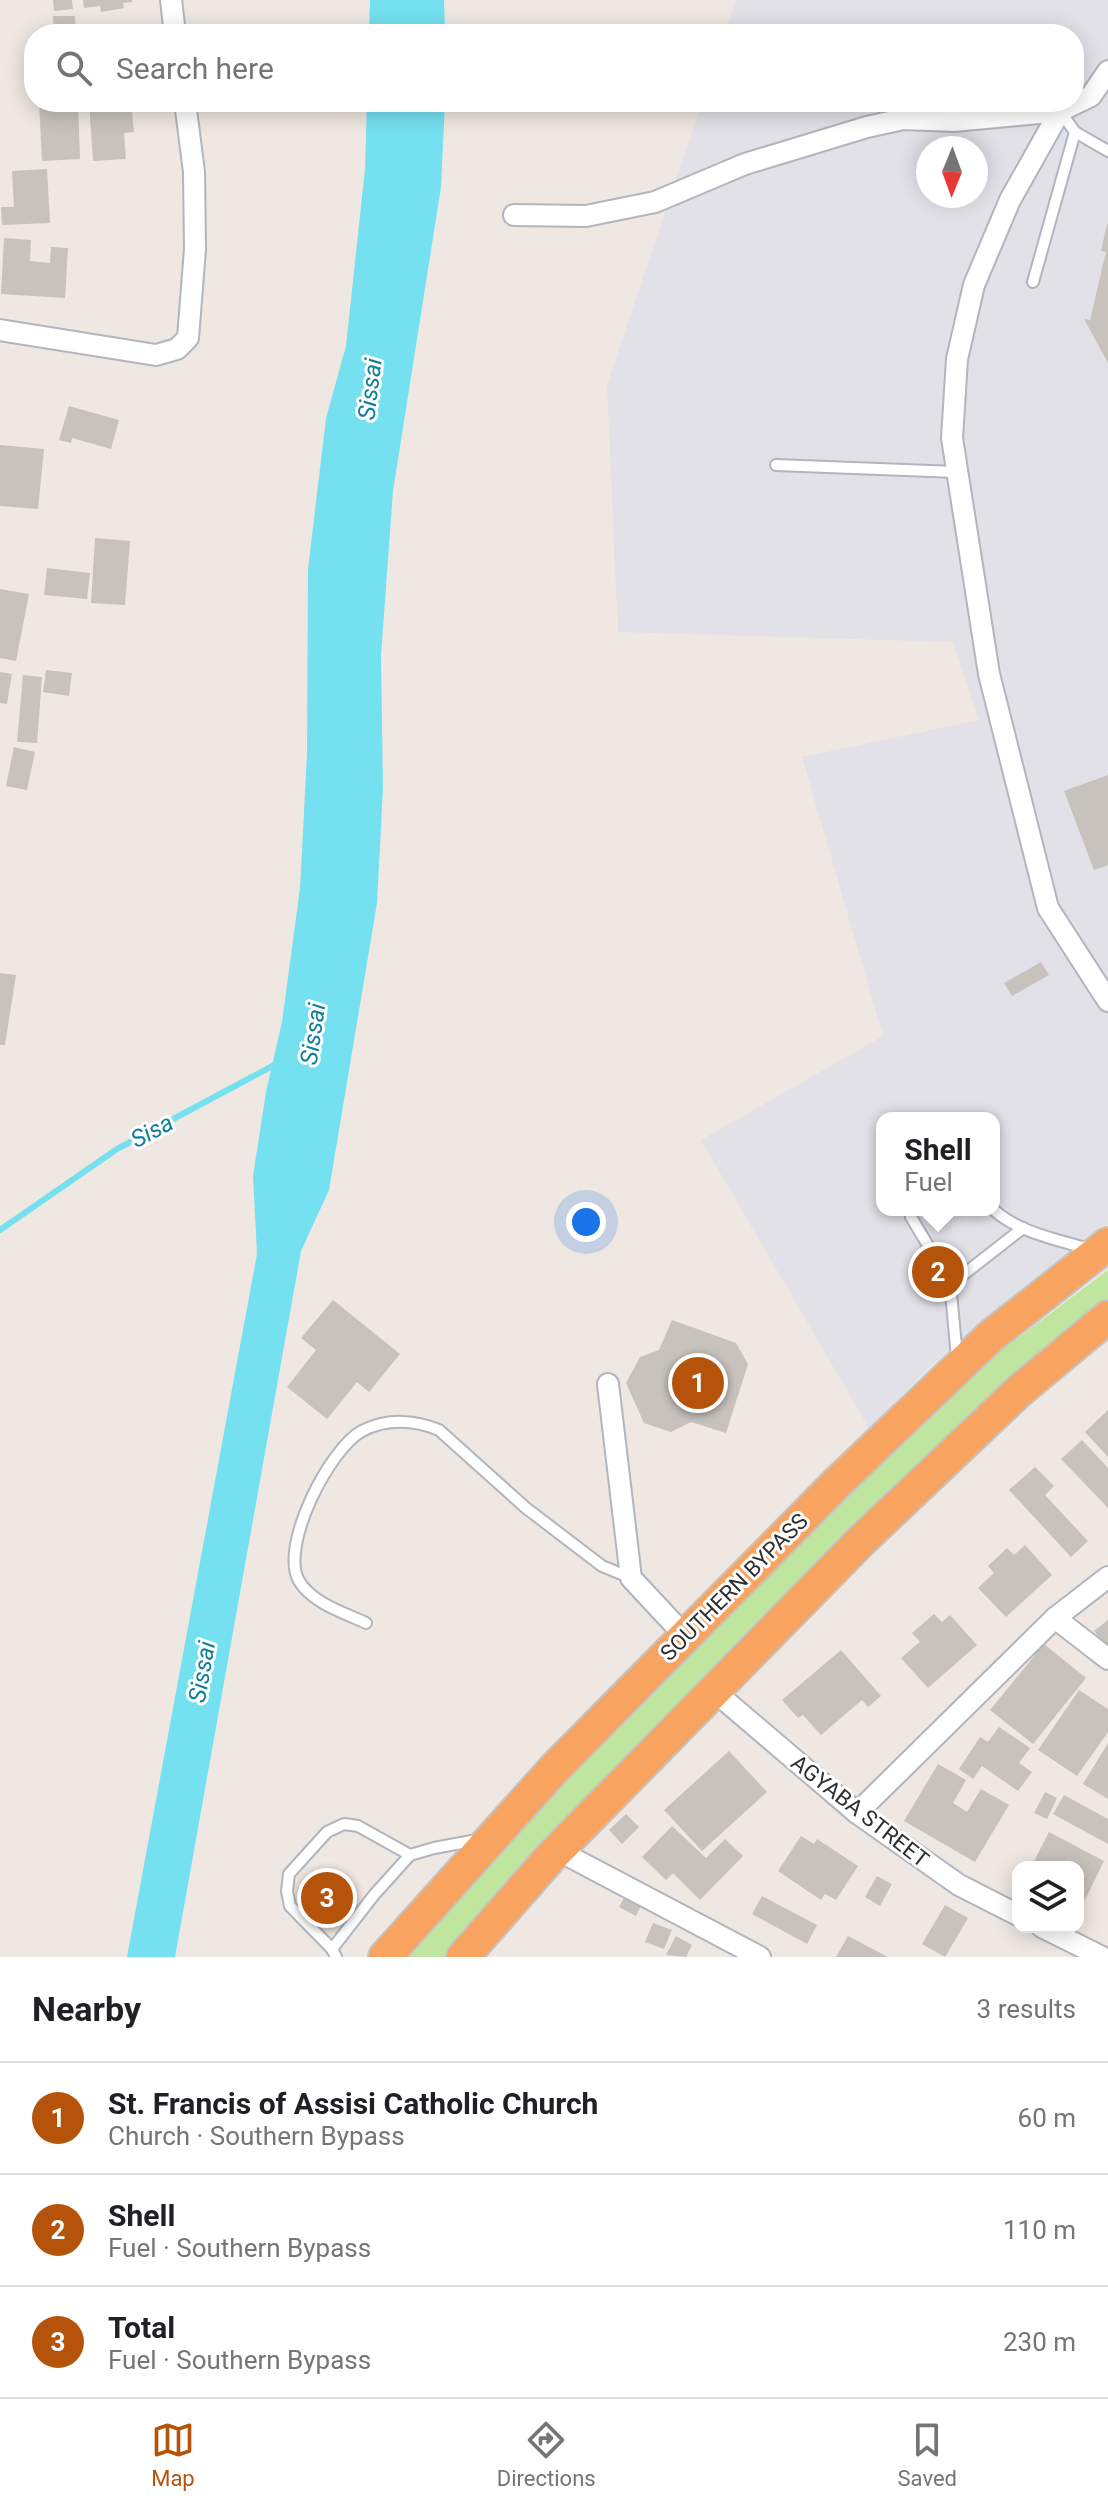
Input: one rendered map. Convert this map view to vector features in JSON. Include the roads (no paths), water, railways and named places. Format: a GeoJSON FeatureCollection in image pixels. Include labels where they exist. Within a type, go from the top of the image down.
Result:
{"type":"FeatureCollection","features":[{"type":"Feature","properties":{"kind":"highway","name":"SOUTHERN BYPASS"},"geometry":{"type":"LineString","coordinates":[[385,1957],[554,1769],[838,1482],[991,1336],[1103,1248]]}},
{"type":"Feature","properties":{"kind":"highway"},"geometry":{"type":"LineString","coordinates":[[463,1957],[557,1850],[872,1530],[1018,1392],[1108,1317]]}},
{"type":"Feature","properties":{"kind":"street"},"geometry":{"type":"LineString","coordinates":[[171,0],[174,24]]}},
{"type":"Feature","properties":{"kind":"street"},"geometry":{"type":"LineString","coordinates":[[1084,99],[1091,96],[1108,71]]}},
{"type":"Feature","properties":{"kind":"street"},"geometry":{"type":"LineString","coordinates":[[0,330],[156,355],[177,349],[188,338],[195,249],[194,172],[186,112]]}},
{"type":"Feature","properties":{"kind":"street"},"geometry":{"type":"LineString","coordinates":[[514,215],[586,216],[655,202],[745,164],[903,119],[954,121],[1049,112]]}},
{"type":"Feature","properties":{"kind":"street"},"geometry":{"type":"LineString","coordinates":[[1059,112],[1010,200],[974,285],[957,359],[952,438],[989,674],[1048,908],[1108,1001]]}},
{"type":"Feature","properties":{"kind":"street"},"geometry":{"type":"LineString","coordinates":[[608,1384],[631,1578],[685,1636]]}},
{"type":"Feature","properties":{"kind":"street"},"geometry":{"type":"LineString","coordinates":[[857,1813],[1055,1618],[1108,1577]]}},
{"type":"Feature","properties":{"kind":"street"},"geometry":{"type":"LineString","coordinates":[[1055,1618],[1108,1659]]}},
{"type":"Feature","properties":{"kind":"street","name":"AGYABA STREET"},"geometry":{"type":"LineString","coordinates":[[714,1691],[857,1813],[959,1885],[1012,1912]]}},
{"type":"Feature","properties":{"kind":"street"},"geometry":{"type":"LineString","coordinates":[[557,1850],[760,1957]]}},
{"type":"Feature","properties":{"kind":"street"},"geometry":{"type":"LineString","coordinates":[[1054,1933],[1102,1957]]}},
{"type":"Feature","properties":{"kind":"lane"},"geometry":{"type":"LineString","coordinates":[[1061,112],[1075,132],[1108,151]]}},
{"type":"Feature","properties":{"kind":"lane"},"geometry":{"type":"LineString","coordinates":[[1033,282],[1075,132]]}},
{"type":"Feature","properties":{"kind":"lane"},"geometry":{"type":"LineString","coordinates":[[776,465],[956,472]]}},
{"type":"Feature","properties":{"kind":"lane"},"geometry":{"type":"LineString","coordinates":[[911,1216],[950,1285],[958,1367]]}},
{"type":"Feature","properties":{"kind":"lane"},"geometry":{"type":"LineString","coordinates":[[1000,1216],[1023,1228],[1103,1248]]}},
{"type":"Feature","properties":{"kind":"lane"},"geometry":{"type":"LineString","coordinates":[[950,1285],[1023,1228]]}},
{"type":"Feature","properties":{"kind":"lane"},"geometry":{"type":"LineString","coordinates":[[366,1623],[311,1594],[299,1581],[294,1566],[294,1550],[302,1520],[344,1444],[362,1431],[386,1423],[422,1423],[439,1430],[526,1508],[602,1566],[631,1578]]}},
{"type":"Feature","properties":{"kind":"lane"},"geometry":{"type":"LineString","coordinates":[[410,1855],[358,1826],[344,1824],[327,1832],[289,1874],[287,1891],[290,1906],[334,1953],[374,1895],[410,1855],[491,1838]]}},
{"type":"Feature","properties":{"kind":"water"},"geometry":{"type":"Polygon","coordinates":[[[370,0],[444,0],[445,24],[369,24],[370,0]]]}},
{"type":"Feature","properties":{"kind":"water","name":"Sissai"},"geometry":{"type":"Polygon","coordinates":[[[367,112],[445,112],[441,187],[393,491],[381,655],[383,788],[377,903],[329,1190],[301,1251],[175,1957],[127,1957],[257,1254],[253,1176],[266,1092],[282,1022],[300,888],[307,755],[308,569],[326,418],[346,346],[365,169],[367,112]]]}},
{"type":"Feature","properties":{"kind":"waterway","name":"Sisa"},"geometry":{"type":"LineString","coordinates":[[0,1230],[117,1149],[278,1063]]}},
{"type":"Feature","properties":{"kind":"place","name":"Shell"},"geometry":{"type":"Point","coordinates":[938,1272]}},
{"type":"Feature","properties":{"kind":"place","name":"St. Francis of Assisi Catholic Church"},"geometry":{"type":"Point","coordinates":[698,1383]}},
{"type":"Feature","properties":{"kind":"place","name":"Total"},"geometry":{"type":"Point","coordinates":[327,1898]}}]}
